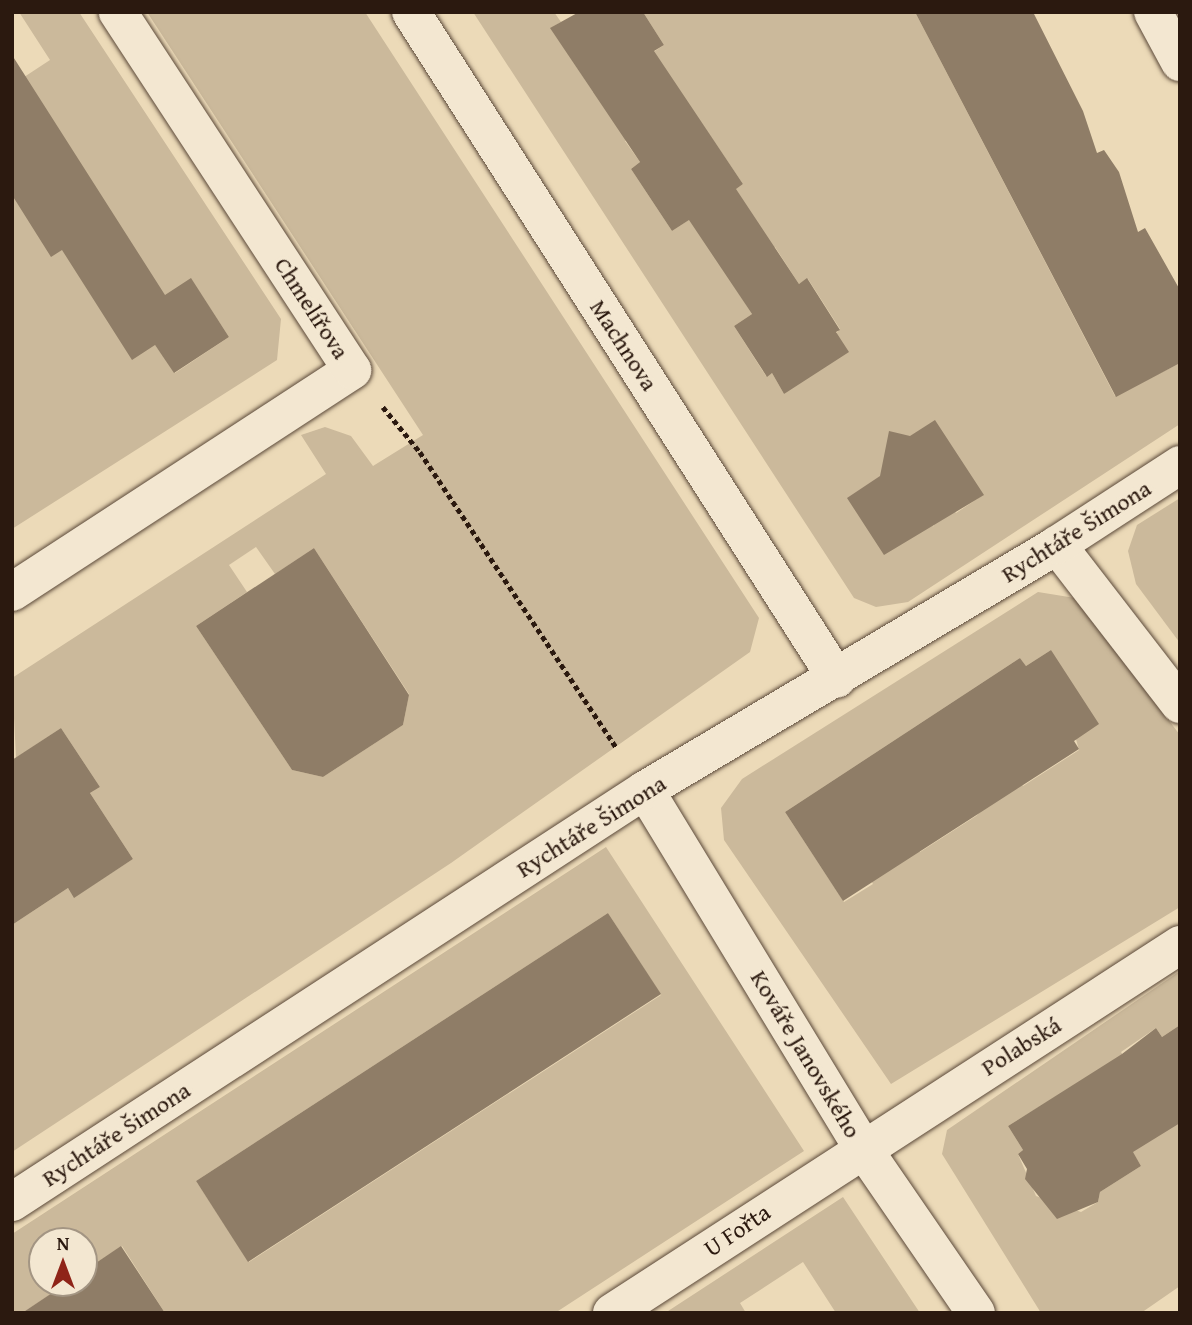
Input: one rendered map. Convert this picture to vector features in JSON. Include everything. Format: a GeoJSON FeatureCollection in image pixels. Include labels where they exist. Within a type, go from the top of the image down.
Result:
{"type":"FeatureCollection","features":[{"type":"Feature","properties":{"kind":"street","name":"Chmelířova"},"geometry":{"type":"LineString","coordinates":[[12,592],[352,370],[118,12]]}},
{"type":"Feature","properties":{"kind":"street","name":"Machnova"},"geometry":{"type":"LineString","coordinates":[[411,12],[837,678]]}},
{"type":"Feature","properties":{"kind":"street"},"geometry":{"type":"LineString","coordinates":[[1153,12],[1180,62]]}},
{"type":"Feature","properties":{"kind":"street","name":"Rychtáře Šimona"},"geometry":{"type":"LineString","coordinates":[[12,1202],[645,790],[1057,545],[1180,465]]}},
{"type":"Feature","properties":{"kind":"street"},"geometry":{"type":"LineString","coordinates":[[1057,545],[1180,704]]}},
{"type":"Feature","properties":{"kind":"street","name":"Kováře Janovského"},"geometry":{"type":"LineString","coordinates":[[645,790],[862,1147],[976,1313]]}},
{"type":"Feature","properties":{"kind":"street","name":"Polabská"},"geometry":{"type":"LineString","coordinates":[[862,1147],[1180,945]]}},
{"type":"Feature","properties":{"kind":"street","name":"U Fořta"},"geometry":{"type":"LineString","coordinates":[[612,1313],[862,1147]]}},
{"type":"Feature","properties":{"kind":"path"},"geometry":{"type":"LineString","coordinates":[[414,444],[619,751]]}},
{"type":"Feature","properties":{"kind":"shaded area"},"geometry":{"type":"Polygon","coordinates":[[[19,12],[79,12],[281,319],[277,360],[12,529],[12,85],[50,60],[19,12]],[[191,279],[155,345],[175,373],[229,337],[191,279]]]}},
{"type":"Feature","properties":{"kind":"shaded area"},"geometry":{"type":"Polygon","coordinates":[[[147,12],[365,12],[759,618],[750,652],[451,863],[12,1152],[12,925],[68,888],[74,897],[133,859],[90,793],[100,787],[61,728],[16,758],[12,678],[326,474],[301,435],[325,427],[351,436],[373,466],[423,435],[147,12]],[[256,547],[229,565],[247,592],[196,626],[292,770],[323,777],[403,725],[409,694],[314,548],[275,574],[256,547]]]}},
{"type":"Feature","properties":{"kind":"shaded area"},"geometry":{"type":"Polygon","coordinates":[[[473,12],[554,12],[561,22],[551,28],[593,92],[664,45],[643,12],[915,12],[1115,396],[1180,363],[1180,424],[908,602],[876,607],[854,598],[473,12]],[[668,112],[625,141],[640,162],[631,169],[672,231],[743,184],[701,122],[668,112]],[[775,247],[728,277],[752,314],[734,326],[766,376],[772,373],[784,394],[840,329],[808,279],[799,284],[775,247]],[[894,467],[934,527],[930,515],[949,503],[956,513],[983,495],[894,467]]]}},
{"type":"Feature","properties":{"kind":"shaded area"},"geometry":{"type":"Polygon","coordinates":[[[1180,498],[1180,643],[1136,584],[1128,551],[1137,525],[1180,498]]]}},
{"type":"Feature","properties":{"kind":"shaded area"},"geometry":{"type":"Polygon","coordinates":[[[1038,592],[1075,598],[1180,735],[1180,907],[891,1084],[724,840],[721,808],[742,779],[1038,592]],[[1051,650],[1026,666],[1020,658],[785,812],[844,902],[873,884],[868,875],[914,844],[920,852],[976,816],[1017,778],[1023,786],[1079,750],[1051,650]]]}},
{"type":"Feature","properties":{"kind":"shaded area"},"geometry":{"type":"Polygon","coordinates":[[[606,847],[804,1151],[555,1313],[165,1313],[122,1246],[98,1262],[98,1227],[28,1227],[28,1297],[47,1297],[22,1313],[12,1313],[12,1234],[606,847]],[[608,913],[196,1181],[249,1262],[661,995],[608,913]]]}},
{"type":"Feature","properties":{"kind":"shaded area"},"geometry":{"type":"Polygon","coordinates":[[[1180,971],[1180,1025],[1162,1037],[1156,1028],[1121,1052],[1171,1127],[1180,1123],[1180,1286],[1141,1313],[1041,1313],[942,1154],[947,1130],[1180,971]],[[1055,1097],[1008,1126],[1023,1150],[1018,1154],[1036,1196],[1081,1212],[1098,1202],[1100,1192],[1141,1166],[1111,1117],[1055,1097]]]}},
{"type":"Feature","properties":{"kind":"shaded area"},"geometry":{"type":"Polygon","coordinates":[[[843,1197],[920,1313],[836,1313],[803,1262],[740,1303],[746,1313],[665,1313],[843,1197]]]}},
{"type":"Feature","properties":{"kind":"building"},"geometry":{"type":"Polygon","coordinates":[[[579,12],[643,12],[664,45],[654,51],[743,184],[736,189],[799,284],[807,278],[840,330],[836,332],[849,352],[784,394],[772,373],[767,377],[734,326],[752,314],[689,220],[672,231],[631,169],[640,162],[550,28],[579,12]]]}},
{"type":"Feature","properties":{"kind":"building"},"geometry":{"type":"Polygon","coordinates":[[[915,12],[1033,12],[1083,111],[1097,153],[1104,150],[1119,172],[1138,232],[1145,228],[1180,290],[1180,363],[1116,397],[915,12]]]}},
{"type":"Feature","properties":{"kind":"building"},"geometry":{"type":"Polygon","coordinates":[[[12,55],[165,295],[191,278],[229,337],[174,373],[155,345],[132,360],[62,250],[51,257],[12,195],[12,55]]]}},
{"type":"Feature","properties":{"kind":"building"},"geometry":{"type":"Polygon","coordinates":[[[935,420],[984,495],[884,555],[847,498],[880,476],[889,431],[910,436],[935,420]]]}},
{"type":"Feature","properties":{"kind":"building"},"geometry":{"type":"Polygon","coordinates":[[[314,548],[409,695],[403,725],[323,777],[292,770],[196,626],[314,548]]]}},
{"type":"Feature","properties":{"kind":"building"},"geometry":{"type":"Polygon","coordinates":[[[1051,650],[1099,724],[1074,741],[1079,749],[843,901],[785,812],[1020,658],[1026,666],[1051,650]]]}},
{"type":"Feature","properties":{"kind":"building"},"geometry":{"type":"Polygon","coordinates":[[[61,728],[100,787],[90,793],[133,859],[74,898],[68,888],[12,925],[12,760],[61,728]]]}},
{"type":"Feature","properties":{"kind":"building"},"geometry":{"type":"Polygon","coordinates":[[[608,913],[661,994],[248,1262],[196,1181],[608,913]]]}},
{"type":"Feature","properties":{"kind":"building"},"geometry":{"type":"Polygon","coordinates":[[[1180,1025],[1180,1123],[1133,1152],[1141,1166],[1100,1192],[1098,1202],[1057,1219],[1025,1179],[1027,1169],[1018,1154],[1023,1150],[1008,1126],[1122,1054],[1156,1028],[1162,1037],[1180,1025]]]}},
{"type":"Feature","properties":{"kind":"building"},"geometry":{"type":"Polygon","coordinates":[[[121,1246],[165,1313],[22,1313],[46,1297],[98,1297],[98,1262],[121,1246]]]}}]}
